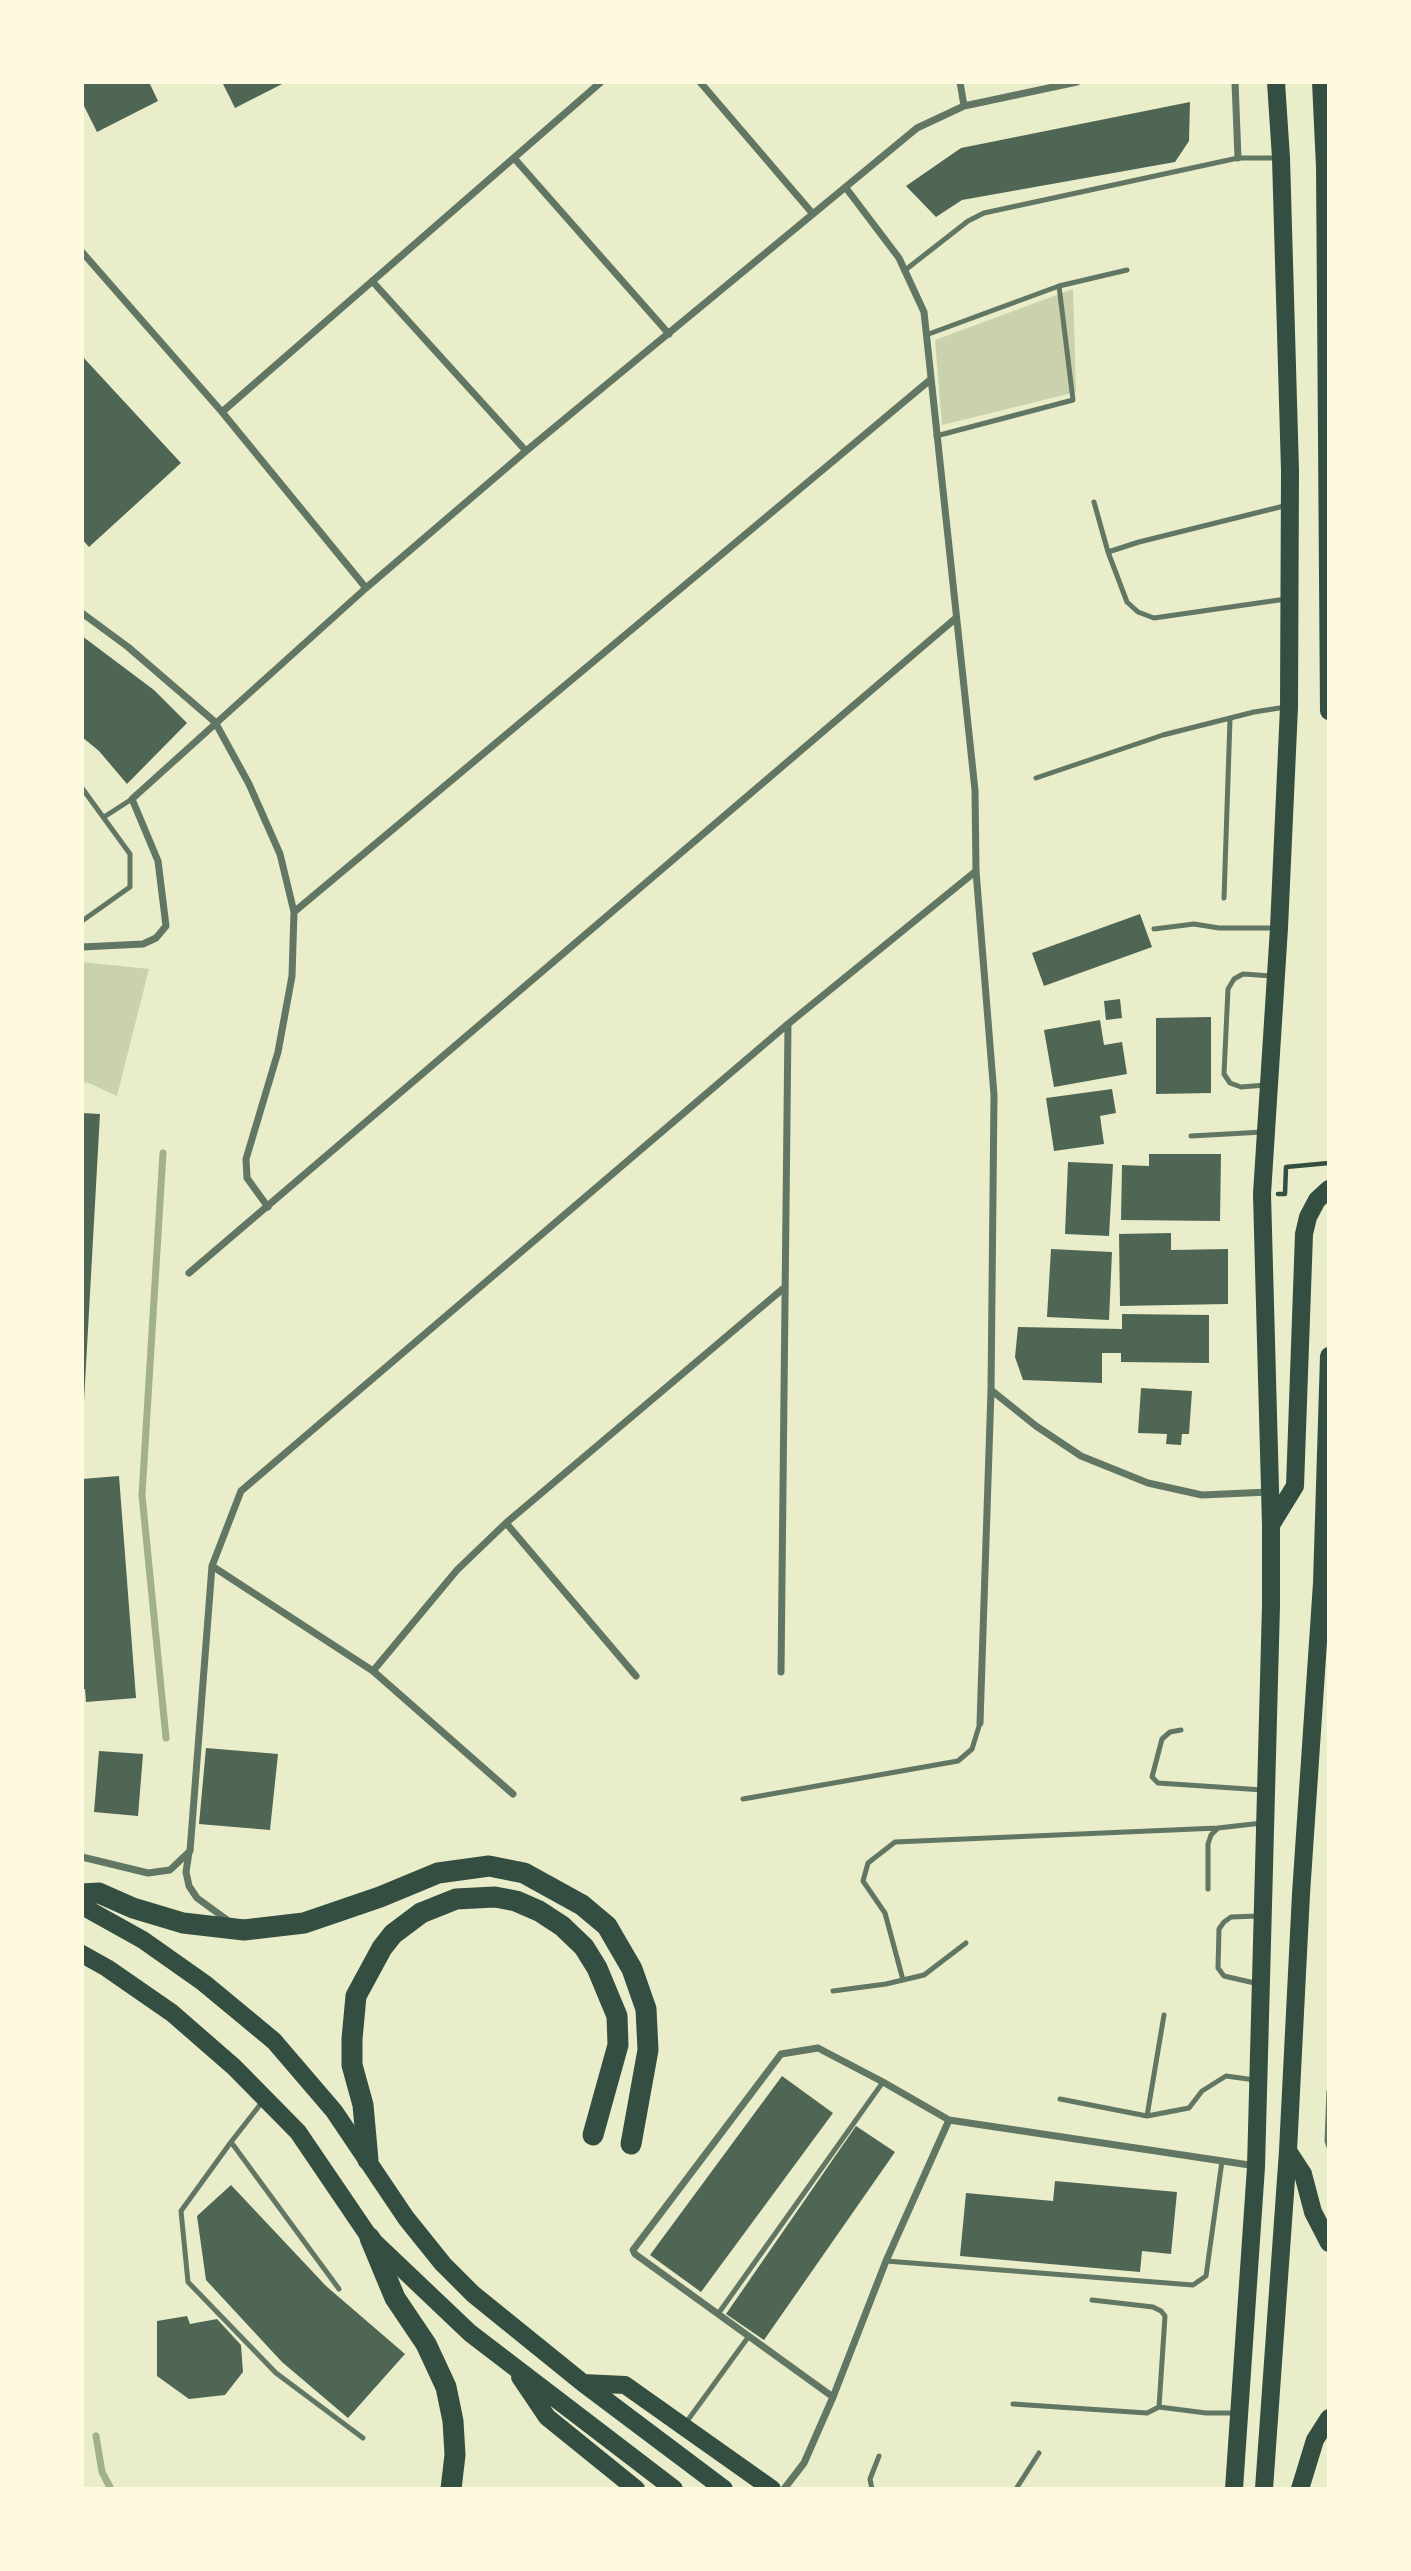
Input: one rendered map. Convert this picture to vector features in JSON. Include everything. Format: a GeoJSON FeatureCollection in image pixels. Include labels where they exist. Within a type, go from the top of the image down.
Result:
{"type":"FeatureCollection","features":[{"type":"Feature","properties":{"kind":"highway"},"geometry":{"type":"LineString","coordinates":[[82,1894],[99,1893],[133,1908],[183,1923],[244,1930],[304,1923],[380,1897],[438,1873],[462,1868],[489,1867],[524,1873],[582,1905],[607,1926],[632,1969],[646,2009],[648,2050],[631,2144]]}},
{"type":"Feature","properties":{"kind":"highway"},"geometry":{"type":"LineString","coordinates":[[368,2160],[363,2105],[352,2064],[356,1996],[382,1948],[393,1934],[421,1913],[456,1899],[495,1897],[516,1901],[539,1911],[562,1926],[584,1947],[597,1968],[617,2016],[618,2045],[593,2135]]}},
{"type":"Feature","properties":{"kind":"highway"},"geometry":{"type":"LineString","coordinates":[[370,2238],[396,2298],[426,2344],[446,2387],[453,2421],[455,2455],[451,2489]]}},
{"type":"Feature","properties":{"kind":"main road"},"geometry":{"type":"LineString","coordinates":[[1234,2489],[1256,2166],[1271,1605],[1262,1194],[1279,928],[1289,707],[1290,505],[1281,158],[1276,82]]}},
{"type":"Feature","properties":{"kind":"main road"},"geometry":{"type":"LineString","coordinates":[[1321,82],[1327,174],[1329,711]]}},
{"type":"Feature","properties":{"kind":"main road"},"geometry":{"type":"LineString","coordinates":[[1271,1525],[1295,1486],[1304,1234],[1308,1217],[1317,1200],[1329,1189]]}},
{"type":"Feature","properties":{"kind":"main road"},"geometry":{"type":"LineString","coordinates":[[1264,2489],[1288,2151],[1301,1894],[1325,1582],[1329,1356]]}},
{"type":"Feature","properties":{"kind":"main road"},"geometry":{"type":"LineString","coordinates":[[82,1906],[143,1940],[204,1983],[274,2041],[334,2111],[406,2218],[443,2264],[473,2294],[583,2383],[724,2489]]}},
{"type":"Feature","properties":{"kind":"main road"},"geometry":{"type":"LineString","coordinates":[[82,1954],[172,2013],[265,2097],[298,2132],[370,2238],[470,2333],[674,2489]]}},
{"type":"Feature","properties":{"kind":"main road"},"geometry":{"type":"LineString","coordinates":[[1288,2151],[1303,2174],[1313,2212],[1329,2243]]}},
{"type":"Feature","properties":{"kind":"main road"},"geometry":{"type":"LineString","coordinates":[[512,2366],[547,2417],[635,2489]]}},
{"type":"Feature","properties":{"kind":"main road"},"geometry":{"type":"LineString","coordinates":[[583,2383],[625,2385],[772,2489]]}},
{"type":"Feature","properties":{"kind":"main road"},"geometry":{"type":"LineString","coordinates":[[1300,2489],[1315,2440],[1329,2418]]}},
{"type":"Feature","properties":{"kind":"street"},"geometry":{"type":"LineString","coordinates":[[222,412],[601,82]]}},
{"type":"Feature","properties":{"kind":"street"},"geometry":{"type":"LineString","coordinates":[[700,82],[813,214]]}},
{"type":"Feature","properties":{"kind":"street"},"geometry":{"type":"LineString","coordinates":[[960,82],[964,106]]}},
{"type":"Feature","properties":{"kind":"street"},"geometry":{"type":"LineString","coordinates":[[82,947],[143,944],[156,938],[166,926],[158,861],[132,799],[366,587],[917,128],[964,106],[1077,82]]}},
{"type":"Feature","properties":{"kind":"street"},"geometry":{"type":"LineString","coordinates":[[1234,82],[1238,158]]}},
{"type":"Feature","properties":{"kind":"street"},"geometry":{"type":"LineString","coordinates":[[514,158],[669,334]]}},
{"type":"Feature","properties":{"kind":"street"},"geometry":{"type":"LineString","coordinates":[[846,188],[899,258],[924,312],[975,790],[976,871],[994,1095],[991,1390],[980,1723]]}},
{"type":"Feature","properties":{"kind":"street"},"geometry":{"type":"LineString","coordinates":[[82,252],[222,412],[366,587]]}},
{"type":"Feature","properties":{"kind":"street"},"geometry":{"type":"LineString","coordinates":[[372,281],[526,451]]}},
{"type":"Feature","properties":{"kind":"street"},"geometry":{"type":"LineString","coordinates":[[294,912],[930,380]]}},
{"type":"Feature","properties":{"kind":"street"},"geometry":{"type":"LineString","coordinates":[[82,613],[128,647],[215,723],[249,784],[280,854],[294,912],[292,976],[278,1052],[246,1159],[247,1178],[268,1207]]}},
{"type":"Feature","properties":{"kind":"street"},"geometry":{"type":"LineString","coordinates":[[189,1273],[956,618]]}},
{"type":"Feature","properties":{"kind":"street"},"geometry":{"type":"LineString","coordinates":[[244,1930],[197,1898],[189,1886],[186,1872],[190,1852],[212,1566],[242,1492],[788,1024],[976,871]]}},
{"type":"Feature","properties":{"kind":"street"},"geometry":{"type":"LineString","coordinates":[[781,1672],[788,1024]]}},
{"type":"Feature","properties":{"kind":"street"},"geometry":{"type":"LineString","coordinates":[[373,1671],[457,1570],[506,1523],[786,1287]]}},
{"type":"Feature","properties":{"kind":"street"},"geometry":{"type":"LineString","coordinates":[[991,1390],[1036,1426],[1081,1456],[1148,1483],[1202,1495],[1270,1492]]}},
{"type":"Feature","properties":{"kind":"street"},"geometry":{"type":"LineString","coordinates":[[506,1523],[636,1676]]}},
{"type":"Feature","properties":{"kind":"street"},"geometry":{"type":"LineString","coordinates":[[212,1566],[373,1671],[513,1794]]}},
{"type":"Feature","properties":{"kind":"street"},"geometry":{"type":"LineString","coordinates":[[82,1857],[148,1873],[170,1870],[190,1852]]}},
{"type":"Feature","properties":{"kind":"street"},"geometry":{"type":"LineString","coordinates":[[833,2397],[633,2250],[781,2054],[818,2048],[949,2120],[1256,2166]]}},
{"type":"Feature","properties":{"kind":"street"},"geometry":{"type":"LineString","coordinates":[[784,2489],[804,2463],[886,2261],[949,2120]]}},
{"type":"Feature","properties":{"kind":"lane"},"geometry":{"type":"LineString","coordinates":[[905,271],[968,221],[984,213],[1238,158],[1281,158]]}},
{"type":"Feature","properties":{"kind":"lane"},"geometry":{"type":"LineString","coordinates":[[926,335],[1059,286],[1127,270]]}},
{"type":"Feature","properties":{"kind":"lane"},"geometry":{"type":"LineString","coordinates":[[936,436],[1073,400],[1059,286]]}},
{"type":"Feature","properties":{"kind":"lane"},"geometry":{"type":"LineString","coordinates":[[1094,502],[1108,552],[1127,602],[1138,612],[1154,618],[1290,598]]}},
{"type":"Feature","properties":{"kind":"lane"},"geometry":{"type":"LineString","coordinates":[[1108,552],[1290,505]]}},
{"type":"Feature","properties":{"kind":"lane"},"geometry":{"type":"LineString","coordinates":[[1036,778],[1163,735],[1254,712],[1289,707]]}},
{"type":"Feature","properties":{"kind":"lane"},"geometry":{"type":"LineString","coordinates":[[1224,898],[1230,719]]}},
{"type":"Feature","properties":{"kind":"lane"},"geometry":{"type":"LineString","coordinates":[[82,788],[130,854],[130,887],[82,920]]}},
{"type":"Feature","properties":{"kind":"lane"},"geometry":{"type":"LineString","coordinates":[[104,817],[132,799]]}},
{"type":"Feature","properties":{"kind":"lane"},"geometry":{"type":"LineString","coordinates":[[1154,929],[1194,924],[1219,928],[1279,928]]}},
{"type":"Feature","properties":{"kind":"lane"},"geometry":{"type":"LineString","coordinates":[[1269,1085],[1241,1087],[1230,1083],[1224,1074],[1228,989],[1234,979],[1242,974],[1276,976]]}},
{"type":"Feature","properties":{"kind":"lane"},"geometry":{"type":"LineString","coordinates":[[1191,1136],[1266,1132]]}},
{"type":"Feature","properties":{"kind":"lane"},"geometry":{"type":"LineString","coordinates":[[743,1799],[958,1761],[972,1749],[980,1723]]}},
{"type":"Feature","properties":{"kind":"lane"},"geometry":{"type":"LineString","coordinates":[[1181,1730],[1170,1732],[1162,1739],[1152,1777],[1154,1781],[1264,1790]]}},
{"type":"Feature","properties":{"kind":"lane"},"geometry":{"type":"LineString","coordinates":[[903,1980],[885,1913],[863,1881],[868,1863],[895,1842],[1218,1828],[1264,1823]]}},
{"type":"Feature","properties":{"kind":"lane"},"geometry":{"type":"LineString","coordinates":[[1208,1889],[1208,1844],[1211,1835],[1218,1828]]}},
{"type":"Feature","properties":{"kind":"lane"},"geometry":{"type":"LineString","coordinates":[[1260,1985],[1224,1976],[1218,1968],[1219,1928],[1231,1917],[1262,1916]]}},
{"type":"Feature","properties":{"kind":"lane"},"geometry":{"type":"LineString","coordinates":[[833,1991],[924,1975],[966,1943]]}},
{"type":"Feature","properties":{"kind":"lane"},"geometry":{"type":"LineString","coordinates":[[1147,2116],[1164,2015]]}},
{"type":"Feature","properties":{"kind":"lane"},"geometry":{"type":"LineString","coordinates":[[1060,2099],[1147,2116],[1189,2108],[1202,2091],[1226,2076],[1258,2080]]}},
{"type":"Feature","properties":{"kind":"lane"},"geometry":{"type":"LineString","coordinates":[[718,2314],[883,2082]]}},
{"type":"Feature","properties":{"kind":"lane"},"geometry":{"type":"LineString","coordinates":[[1329,2091],[1329,2147]]}},
{"type":"Feature","properties":{"kind":"lane"},"geometry":{"type":"LineString","coordinates":[[265,2097],[181,2211],[188,2282],[276,2373],[363,2438]]}},
{"type":"Feature","properties":{"kind":"lane"},"geometry":{"type":"LineString","coordinates":[[231,2142],[339,2289]]}},
{"type":"Feature","properties":{"kind":"lane"},"geometry":{"type":"LineString","coordinates":[[886,2261],[1193,2286],[1206,2276],[1222,2161]]}},
{"type":"Feature","properties":{"kind":"lane"},"geometry":{"type":"LineString","coordinates":[[1092,2300],[1153,2307],[1165,2316],[1159,2407]]}},
{"type":"Feature","properties":{"kind":"lane"},"geometry":{"type":"LineString","coordinates":[[684,2426],[749,2336]]}},
{"type":"Feature","properties":{"kind":"lane"},"geometry":{"type":"LineString","coordinates":[[1013,2403],[1147,2413],[1159,2407],[1238,2414]]}},
{"type":"Feature","properties":{"kind":"lane"},"geometry":{"type":"LineString","coordinates":[[1016,2489],[1039,2453]]}},
{"type":"Feature","properties":{"kind":"lane"},"geometry":{"type":"LineString","coordinates":[[872,2489],[870,2479],[879,2456]]}},
{"type":"Feature","properties":{"kind":"path"},"geometry":{"type":"LineString","coordinates":[[1262,1194],[1285,1194],[1286,1167],[1329,1163]]}},
{"type":"Feature","properties":{"kind":"green space"},"geometry":{"type":"Polygon","coordinates":[[[1073,289],[1076,392],[942,425],[935,340],[1073,289]]]}},
{"type":"Feature","properties":{"kind":"green space"},"geometry":{"type":"Polygon","coordinates":[[[82,962],[149,969],[117,1096],[82,1082],[82,962]]]}},
{"type":"Feature","properties":{"kind":"building"},"geometry":{"type":"Polygon","coordinates":[[[82,82],[149,82],[158,101],[97,132],[82,102],[82,82]]]}},
{"type":"Feature","properties":{"kind":"building"},"geometry":{"type":"Polygon","coordinates":[[[222,82],[286,82],[235,108],[222,82]]]}},
{"type":"Feature","properties":{"kind":"building"},"geometry":{"type":"Polygon","coordinates":[[[1190,102],[1189,141],[1175,162],[962,200],[936,217],[906,186],[961,148],[1190,102]]]}},
{"type":"Feature","properties":{"kind":"building"},"geometry":{"type":"Polygon","coordinates":[[[82,356],[181,463],[89,547],[82,539],[82,356]]]}},
{"type":"Feature","properties":{"kind":"building"},"geometry":{"type":"Polygon","coordinates":[[[82,636],[154,690],[187,723],[127,784],[99,751],[82,737],[82,636]]]}},
{"type":"Feature","properties":{"kind":"building"},"geometry":{"type":"Polygon","coordinates":[[[1140,914],[1152,947],[1044,986],[1032,953],[1140,914]]]}},
{"type":"Feature","properties":{"kind":"building"},"geometry":{"type":"Polygon","coordinates":[[[1120,999],[1122,1018],[1106,1020],[1104,1001],[1120,999]]]}},
{"type":"Feature","properties":{"kind":"building"},"geometry":{"type":"Polygon","coordinates":[[[1211,1017],[1211,1093],[1156,1094],[1156,1018],[1211,1017]]]}},
{"type":"Feature","properties":{"kind":"building"},"geometry":{"type":"Polygon","coordinates":[[[1100,1020],[1104,1045],[1122,1042],[1127,1074],[1054,1087],[1044,1030],[1100,1020]]]}},
{"type":"Feature","properties":{"kind":"building"},"geometry":{"type":"Polygon","coordinates":[[[1112,1089],[1116,1113],[1100,1116],[1104,1144],[1054,1151],[1046,1098],[1112,1089]]]}},
{"type":"Feature","properties":{"kind":"building"},"geometry":{"type":"Polygon","coordinates":[[[82,1113],[100,1114],[84,1401],[82,1401],[82,1113]]]}},
{"type":"Feature","properties":{"kind":"building"},"geometry":{"type":"Polygon","coordinates":[[[1149,1154],[1221,1154],[1220,1221],[1121,1220],[1122,1165],[1149,1166],[1149,1154]]]}},
{"type":"Feature","properties":{"kind":"building"},"geometry":{"type":"Polygon","coordinates":[[[1068,1162],[1113,1164],[1109,1236],[1065,1234],[1068,1162]]]}},
{"type":"Feature","properties":{"kind":"building"},"geometry":{"type":"Polygon","coordinates":[[[1171,1233],[1171,1250],[1228,1249],[1228,1304],[1120,1306],[1119,1234],[1171,1233]]]}},
{"type":"Feature","properties":{"kind":"building"},"geometry":{"type":"Polygon","coordinates":[[[1051,1249],[1112,1252],[1109,1320],[1047,1317],[1051,1249]]]}},
{"type":"Feature","properties":{"kind":"building"},"geometry":{"type":"Polygon","coordinates":[[[1122,1314],[1209,1315],[1209,1363],[1121,1362],[1121,1353],[1102,1353],[1102,1383],[1023,1380],[1015,1357],[1018,1327],[1122,1329],[1122,1314]]]}},
{"type":"Feature","properties":{"kind":"building"},"geometry":{"type":"Polygon","coordinates":[[[1141,1388],[1192,1391],[1189,1434],[1182,1434],[1181,1445],[1166,1444],[1167,1434],[1138,1433],[1141,1388]]]}},
{"type":"Feature","properties":{"kind":"building"},"geometry":{"type":"Polygon","coordinates":[[[119,1476],[136,1698],[86,1702],[85,1689],[82,1689],[82,1479],[119,1476]]]}},
{"type":"Feature","properties":{"kind":"building"},"geometry":{"type":"Polygon","coordinates":[[[206,1748],[278,1754],[270,1830],[199,1824],[206,1748]]]}},
{"type":"Feature","properties":{"kind":"building"},"geometry":{"type":"Polygon","coordinates":[[[99,1751],[143,1754],[138,1816],[94,1812],[99,1751]]]}},
{"type":"Feature","properties":{"kind":"building"},"geometry":{"type":"Polygon","coordinates":[[[782,2076],[833,2113],[701,2292],[650,2255],[782,2076]]]}},
{"type":"Feature","properties":{"kind":"building"},"geometry":{"type":"Polygon","coordinates":[[[856,2126],[895,2152],[764,2340],[726,2314],[856,2126]]]}},
{"type":"Feature","properties":{"kind":"building"},"geometry":{"type":"Polygon","coordinates":[[[1055,2181],[1177,2192],[1171,2254],[1142,2251],[1140,2272],[960,2256],[966,2193],[1053,2201],[1055,2181]]]}},
{"type":"Feature","properties":{"kind":"building"},"geometry":{"type":"Polygon","coordinates":[[[231,2185],[326,2286],[405,2354],[348,2418],[282,2362],[206,2280],[197,2216],[231,2185]]]}},
{"type":"Feature","properties":{"kind":"building"},"geometry":{"type":"Polygon","coordinates":[[[187,2316],[190,2324],[217,2319],[241,2345],[243,2372],[225,2395],[189,2399],[157,2376],[157,2321],[187,2316]]]}},
{"type":"Feature","properties":{"kind":"waterway"},"geometry":{"type":"LineString","coordinates":[[163,1153],[142,1495],[166,1738]]}},
{"type":"Feature","properties":{"kind":"waterway"},"geometry":{"type":"LineString","coordinates":[[96,2436],[102,2472],[111,2489]]}}]}
